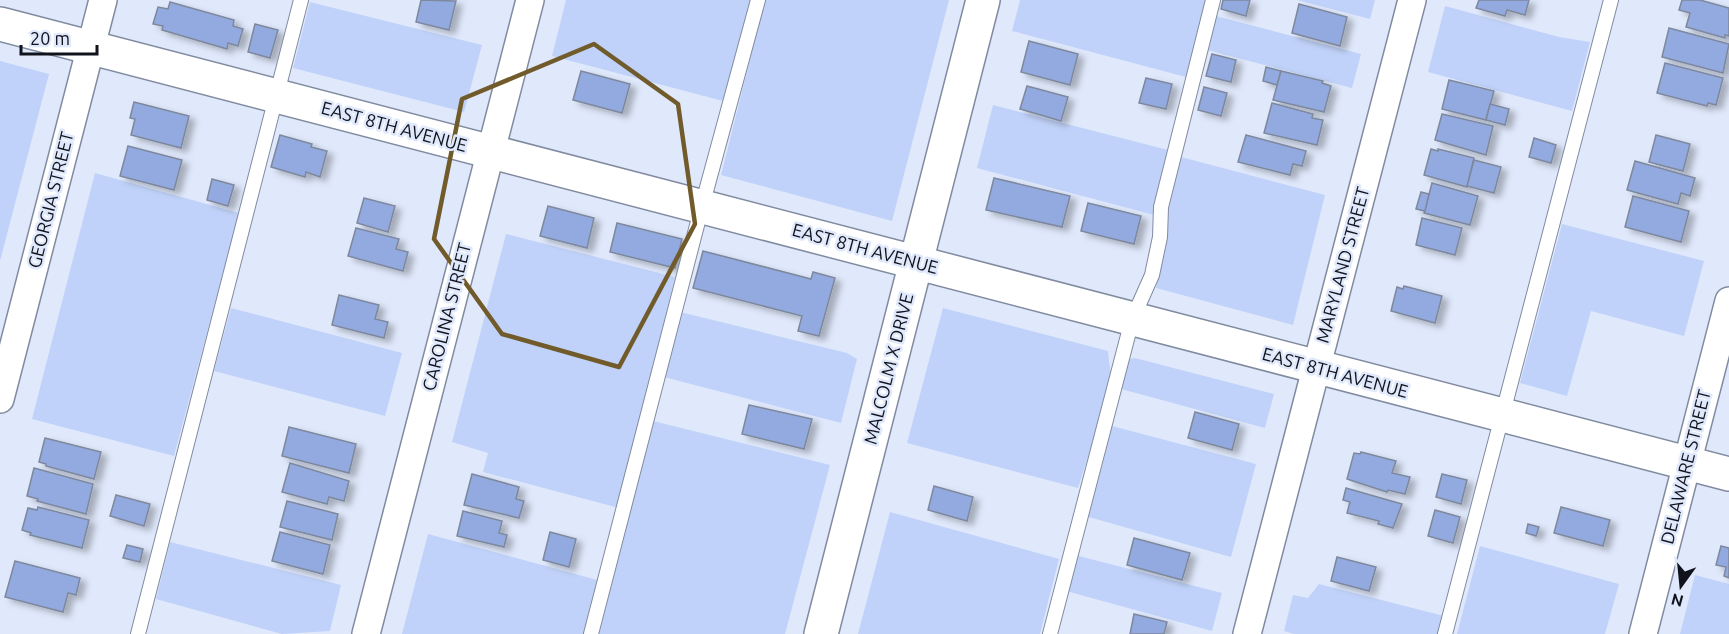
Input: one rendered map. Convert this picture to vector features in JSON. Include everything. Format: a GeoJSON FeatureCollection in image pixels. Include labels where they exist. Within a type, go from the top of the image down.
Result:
{"type":"FeatureCollection","features":[{"type":"Feature","properties":{"kind":"street","name":"GEORGIA STREET"},"geometry":{"type":"LineString","coordinates":[[0,399],[103,0]]}},
{"type":"Feature","properties":{"kind":"street","name":"CAROLINA STREET"},"geometry":{"type":"LineString","coordinates":[[366,634],[489,151],[530,0]]}},
{"type":"Feature","properties":{"kind":"street","name":"MALCOLM X DRIVE"},"geometry":{"type":"LineString","coordinates":[[820,634],[984,0]]}},
{"type":"Feature","properties":{"kind":"street","name":"MARYLAND STREET"},"geometry":{"type":"LineString","coordinates":[[1247,634],[1412,0]]}},
{"type":"Feature","properties":{"kind":"street","name":"EAST 8TH AVENUE"},"geometry":{"type":"LineString","coordinates":[[0,24],[1729,474]]}},
{"type":"Feature","properties":{"kind":"street","name":"DELAWARE STREET"},"geometry":{"type":"LineString","coordinates":[[1643,634],[1729,301]]}},
{"type":"Feature","properties":{"kind":"lane"},"geometry":{"type":"LineString","coordinates":[[138,634],[301,0]]}},
{"type":"Feature","properties":{"kind":"lane"},"geometry":{"type":"LineString","coordinates":[[591,634],[758,0]]}},
{"type":"Feature","properties":{"kind":"lane"},"geometry":{"type":"LineString","coordinates":[[1050,634],[1132,320],[1152,275],[1160,237],[1161,207],[1213,0]]}},
{"type":"Feature","properties":{"kind":"lane"},"geometry":{"type":"LineString","coordinates":[[1445,634],[1611,0]]}},
{"type":"Feature","properties":{"kind":"highlighted area"},"geometry":{"type":"Polygon","coordinates":[[[594,44],[678,104],[695,224],[619,367],[502,334],[434,239],[462,99],[594,44]]]}},
{"type":"Feature","properties":{"kind":"shaded area"},"geometry":{"type":"Polygon","coordinates":[[[566,0],[751,0],[723,101],[552,56],[566,0]]]}},
{"type":"Feature","properties":{"kind":"shaded area"},"geometry":{"type":"Polygon","coordinates":[[[765,0],[949,0],[892,221],[721,175],[765,0]]]}},
{"type":"Feature","properties":{"kind":"shaded area"},"geometry":{"type":"Polygon","coordinates":[[[1020,0],[1206,0],[1186,77],[1012,31],[1020,0]]]}},
{"type":"Feature","properties":{"kind":"shaded area"},"geometry":{"type":"Polygon","coordinates":[[[1297,0],[1375,0],[1370,19],[1297,0]]]}},
{"type":"Feature","properties":{"kind":"shaded area"},"geometry":{"type":"Polygon","coordinates":[[[310,2],[482,45],[464,112],[293,68],[310,2]]]}},
{"type":"Feature","properties":{"kind":"shaded area"},"geometry":{"type":"Polygon","coordinates":[[[1445,6],[1559,37],[1590,42],[1572,111],[1428,72],[1445,6]]]}},
{"type":"Feature","properties":{"kind":"shaded area"},"geometry":{"type":"Polygon","coordinates":[[[1216,16],[1361,54],[1352,88],[1207,50],[1216,16]]]}},
{"type":"Feature","properties":{"kind":"shaded area"},"geometry":{"type":"Polygon","coordinates":[[[0,61],[49,74],[0,261],[0,61]]]}},
{"type":"Feature","properties":{"kind":"shaded area"},"geometry":{"type":"Polygon","coordinates":[[[993,105],[1168,150],[1154,215],[977,168],[993,105]]]}},
{"type":"Feature","properties":{"kind":"shaded area"},"geometry":{"type":"Polygon","coordinates":[[[1181,157],[1325,195],[1293,325],[1156,288],[1165,250],[1166,220],[1181,157]]]}},
{"type":"Feature","properties":{"kind":"shaded area"},"geometry":{"type":"Polygon","coordinates":[[[95,173],[239,213],[174,456],[32,419],[95,173]]]}},
{"type":"Feature","properties":{"kind":"shaded area"},"geometry":{"type":"Polygon","coordinates":[[[1562,224],[1704,261],[1684,336],[1591,311],[1567,396],[1520,383],[1562,224]]]}},
{"type":"Feature","properties":{"kind":"shaded area"},"geometry":{"type":"Polygon","coordinates":[[[506,234],[675,277],[619,508],[483,472],[488,453],[452,442],[506,234]]]}},
{"type":"Feature","properties":{"kind":"shaded area"},"geometry":{"type":"Polygon","coordinates":[[[231,308],[402,353],[385,416],[214,371],[231,308]]]}},
{"type":"Feature","properties":{"kind":"shaded area"},"geometry":{"type":"Polygon","coordinates":[[[943,308],[1108,351],[1110,388],[1078,488],[907,443],[943,308]]]}},
{"type":"Feature","properties":{"kind":"shaded area"},"geometry":{"type":"Polygon","coordinates":[[[680,312],[847,353],[857,359],[841,423],[664,377],[680,312]]]}},
{"type":"Feature","properties":{"kind":"shaded area"},"geometry":{"type":"Polygon","coordinates":[[[1135,358],[1274,394],[1265,428],[1121,389],[1128,362],[1135,358]]]}},
{"type":"Feature","properties":{"kind":"shaded area"},"geometry":{"type":"Polygon","coordinates":[[[653,421],[830,465],[785,634],[599,634],[653,421]]]}},
{"type":"Feature","properties":{"kind":"shaded area"},"geometry":{"type":"Polygon","coordinates":[[[1112,426],[1256,464],[1231,557],[1085,516],[1102,467],[1112,426]]]}},
{"type":"Feature","properties":{"kind":"shaded area"},"geometry":{"type":"Polygon","coordinates":[[[890,512],[1059,559],[1040,634],[858,634],[890,512]]]}},
{"type":"Feature","properties":{"kind":"shaded area"},"geometry":{"type":"Polygon","coordinates":[[[428,534],[601,581],[587,634],[402,634],[428,534]]]}},
{"type":"Feature","properties":{"kind":"shaded area"},"geometry":{"type":"Polygon","coordinates":[[[170,542],[341,585],[330,631],[282,634],[156,599],[170,542]]]}},
{"type":"Feature","properties":{"kind":"shaded area"},"geometry":{"type":"Polygon","coordinates":[[[1480,546],[1619,584],[1605,634],[1457,634],[1480,546]]]}},
{"type":"Feature","properties":{"kind":"shaded area"},"geometry":{"type":"Polygon","coordinates":[[[1075,555],[1222,593],[1212,631],[1066,591],[1075,555]]]}},
{"type":"Feature","properties":{"kind":"shaded area"},"geometry":{"type":"Polygon","coordinates":[[[1695,575],[1729,584],[1729,634],[1680,634],[1695,575]]]}},
{"type":"Feature","properties":{"kind":"shaded area"},"geometry":{"type":"Polygon","coordinates":[[[1319,584],[1444,616],[1439,634],[1294,634],[1284,631],[1293,595],[1308,598],[1319,584]]]}},
{"type":"Feature","properties":{"kind":"building"},"geometry":{"type":"Polygon","coordinates":[[[421,0],[456,1],[449,30],[416,22],[421,0]]]}},
{"type":"Feature","properties":{"kind":"building"},"geometry":{"type":"Polygon","coordinates":[[[1223,0],[1250,0],[1246,16],[1221,9],[1223,0]]]}},
{"type":"Feature","properties":{"kind":"building"},"geometry":{"type":"Polygon","coordinates":[[[1479,0],[1529,0],[1525,15],[1507,10],[1505,16],[1476,8],[1479,0]]]}},
{"type":"Feature","properties":{"kind":"building"},"geometry":{"type":"Polygon","coordinates":[[[1682,0],[1700,0],[1729,8],[1729,36],[1725,35],[1725,38],[1686,27],[1690,13],[1679,10],[1682,0]]]}},
{"type":"Feature","properties":{"kind":"building"},"geometry":{"type":"Polygon","coordinates":[[[170,2],[234,20],[233,26],[243,29],[238,46],[228,43],[227,49],[162,30],[163,26],[153,24],[158,7],[168,9],[170,2]]]}},
{"type":"Feature","properties":{"kind":"building"},"geometry":{"type":"Polygon","coordinates":[[[1299,4],[1347,17],[1340,46],[1292,33],[1299,4]]]}},
{"type":"Feature","properties":{"kind":"building"},"geometry":{"type":"Polygon","coordinates":[[[255,24],[278,30],[270,58],[248,52],[255,24]]]}},
{"type":"Feature","properties":{"kind":"building"},"geometry":{"type":"Polygon","coordinates":[[[1669,28],[1729,44],[1723,73],[1662,57],[1669,28]]]}},
{"type":"Feature","properties":{"kind":"building"},"geometry":{"type":"Polygon","coordinates":[[[1029,41],[1078,54],[1070,85],[1021,72],[1029,41]]]}},
{"type":"Feature","properties":{"kind":"building"},"geometry":{"type":"Polygon","coordinates":[[[1212,54],[1236,60],[1231,82],[1206,76],[1212,54]]]}},
{"type":"Feature","properties":{"kind":"building"},"geometry":{"type":"Polygon","coordinates":[[[1665,63],[1723,78],[1716,105],[1708,103],[1707,106],[1657,93],[1665,63]]]}},
{"type":"Feature","properties":{"kind":"building"},"geometry":{"type":"Polygon","coordinates":[[[1266,67],[1281,71],[1277,85],[1263,81],[1266,67]]]}},
{"type":"Feature","properties":{"kind":"building"},"geometry":{"type":"Polygon","coordinates":[[[581,71],[630,84],[622,113],[573,100],[581,71]]]}},
{"type":"Feature","properties":{"kind":"building"},"geometry":{"type":"Polygon","coordinates":[[[1281,71],[1323,81],[1322,83],[1331,86],[1324,112],[1273,100],[1281,71]]]}},
{"type":"Feature","properties":{"kind":"building"},"geometry":{"type":"Polygon","coordinates":[[[1146,78],[1172,84],[1166,109],[1139,103],[1146,78]]]}},
{"type":"Feature","properties":{"kind":"building"},"geometry":{"type":"Polygon","coordinates":[[[1449,80],[1494,91],[1486,120],[1442,109],[1449,80]]]}},
{"type":"Feature","properties":{"kind":"building"},"geometry":{"type":"Polygon","coordinates":[[[1027,86],[1068,97],[1061,121],[1020,109],[1027,86]]]}},
{"type":"Feature","properties":{"kind":"building"},"geometry":{"type":"Polygon","coordinates":[[[1204,87],[1227,93],[1221,116],[1198,110],[1204,87]]]}},
{"type":"Feature","properties":{"kind":"building"},"geometry":{"type":"Polygon","coordinates":[[[134,102],[189,116],[181,148],[131,135],[135,119],[130,118],[134,102]]]}},
{"type":"Feature","properties":{"kind":"building"},"geometry":{"type":"Polygon","coordinates":[[[1272,103],[1313,114],[1312,118],[1323,120],[1317,145],[1264,133],[1272,103]]]}},
{"type":"Feature","properties":{"kind":"building"},"geometry":{"type":"Polygon","coordinates":[[[1490,104],[1509,109],[1505,125],[1486,120],[1490,104]]]}},
{"type":"Feature","properties":{"kind":"building"},"geometry":{"type":"Polygon","coordinates":[[[1442,114],[1493,126],[1486,155],[1435,140],[1442,114]]]}},
{"type":"Feature","properties":{"kind":"building"},"geometry":{"type":"Polygon","coordinates":[[[280,135],[327,151],[320,177],[306,172],[305,177],[271,167],[280,135]]]}},
{"type":"Feature","properties":{"kind":"building"},"geometry":{"type":"Polygon","coordinates":[[[1246,135],[1306,151],[1302,166],[1293,164],[1290,175],[1238,162],[1246,135]]]}},
{"type":"Feature","properties":{"kind":"building"},"geometry":{"type":"Polygon","coordinates":[[[1656,135],[1690,144],[1683,171],[1649,162],[1656,135]]]}},
{"type":"Feature","properties":{"kind":"building"},"geometry":{"type":"Polygon","coordinates":[[[1534,138],[1556,145],[1551,163],[1529,157],[1534,138]]]}},
{"type":"Feature","properties":{"kind":"building"},"geometry":{"type":"Polygon","coordinates":[[[128,146],[182,160],[174,190],[120,176],[128,146]]]}},
{"type":"Feature","properties":{"kind":"building"},"geometry":{"type":"Polygon","coordinates":[[[1431,149],[1474,158],[1467,187],[1424,175],[1431,149]]]}},
{"type":"Feature","properties":{"kind":"building"},"geometry":{"type":"Polygon","coordinates":[[[1474,160],[1501,167],[1494,193],[1467,186],[1474,160]]]}},
{"type":"Feature","properties":{"kind":"building"},"geometry":{"type":"Polygon","coordinates":[[[1635,161],[1695,178],[1690,196],[1681,193],[1678,204],[1627,190],[1635,161]]]}},
{"type":"Feature","properties":{"kind":"building"},"geometry":{"type":"Polygon","coordinates":[[[994,178],[1070,196],[1062,227],[986,210],[994,178]]]}},
{"type":"Feature","properties":{"kind":"building"},"geometry":{"type":"Polygon","coordinates":[[[212,179],[234,185],[228,206],[207,200],[212,179]]]}},
{"type":"Feature","properties":{"kind":"building"},"geometry":{"type":"Polygon","coordinates":[[[1432,183],[1478,196],[1470,225],[1424,213],[1432,183]]]}},
{"type":"Feature","properties":{"kind":"building"},"geometry":{"type":"Polygon","coordinates":[[[1421,192],[1429,194],[1425,211],[1416,209],[1421,192]]]}},
{"type":"Feature","properties":{"kind":"building"},"geometry":{"type":"Polygon","coordinates":[[[1633,196],[1689,211],[1681,242],[1625,227],[1633,196]]]}},
{"type":"Feature","properties":{"kind":"building"},"geometry":{"type":"Polygon","coordinates":[[[364,198],[395,206],[388,232],[357,223],[364,198]]]}},
{"type":"Feature","properties":{"kind":"building"},"geometry":{"type":"Polygon","coordinates":[[[1088,203],[1141,216],[1134,244],[1081,231],[1088,203]]]}},
{"type":"Feature","properties":{"kind":"building"},"geometry":{"type":"Polygon","coordinates":[[[548,206],[594,218],[587,248],[540,236],[548,206]]]}},
{"type":"Feature","properties":{"kind":"building"},"geometry":{"type":"Polygon","coordinates":[[[1422,218],[1462,228],[1455,255],[1416,245],[1422,218]]]}},
{"type":"Feature","properties":{"kind":"building"},"geometry":{"type":"Polygon","coordinates":[[[617,223],[682,239],[675,268],[610,252],[617,223]]]}},
{"type":"Feature","properties":{"kind":"building"},"geometry":{"type":"Polygon","coordinates":[[[356,228],[399,239],[396,249],[408,252],[403,271],[348,256],[356,228]]]}},
{"type":"Feature","properties":{"kind":"building"},"geometry":{"type":"Polygon","coordinates":[[[703,251],[811,279],[813,272],[835,278],[819,336],[798,331],[802,316],[693,288],[703,251]]]}},
{"type":"Feature","properties":{"kind":"building"},"geometry":{"type":"Polygon","coordinates":[[[1404,286],[1442,296],[1435,323],[1391,311],[1397,287],[1403,289],[1404,286]]]}},
{"type":"Feature","properties":{"kind":"building"},"geometry":{"type":"Polygon","coordinates":[[[339,295],[379,305],[375,319],[388,322],[384,338],[332,325],[339,295]]]}},
{"type":"Feature","properties":{"kind":"building"},"geometry":{"type":"Polygon","coordinates":[[[749,405],[812,419],[804,449],[742,434],[749,405]]]}},
{"type":"Feature","properties":{"kind":"building"},"geometry":{"type":"Polygon","coordinates":[[[1195,412],[1239,424],[1232,450],[1188,438],[1195,412]]]}},
{"type":"Feature","properties":{"kind":"building"},"geometry":{"type":"Polygon","coordinates":[[[289,427],[356,444],[349,473],[282,456],[289,427]]]}},
{"type":"Feature","properties":{"kind":"building"},"geometry":{"type":"Polygon","coordinates":[[[45,438],[101,452],[94,479],[39,462],[45,438]]]}},
{"type":"Feature","properties":{"kind":"building"},"geometry":{"type":"Polygon","coordinates":[[[1361,452],[1396,461],[1392,473],[1410,477],[1405,494],[1388,490],[1387,492],[1347,479],[1354,453],[1360,454],[1361,452]]]}},
{"type":"Feature","properties":{"kind":"building"},"geometry":{"type":"Polygon","coordinates":[[[290,463],[349,481],[344,501],[329,497],[327,504],[282,492],[290,463]]]}},
{"type":"Feature","properties":{"kind":"building"},"geometry":{"type":"Polygon","coordinates":[[[34,468],[93,484],[86,514],[37,501],[38,499],[27,496],[34,468]]]}},
{"type":"Feature","properties":{"kind":"building"},"geometry":{"type":"Polygon","coordinates":[[[472,474],[519,487],[516,499],[524,501],[519,518],[464,505],[472,474]]]}},
{"type":"Feature","properties":{"kind":"building"},"geometry":{"type":"Polygon","coordinates":[[[1442,474],[1467,480],[1461,504],[1436,497],[1442,474]]]}},
{"type":"Feature","properties":{"kind":"building"},"geometry":{"type":"Polygon","coordinates":[[[934,486],[973,497],[967,521],[928,510],[934,486]]]}},
{"type":"Feature","properties":{"kind":"building"},"geometry":{"type":"Polygon","coordinates":[[[1346,488],[1402,504],[1393,528],[1378,524],[1379,521],[1347,513],[1350,502],[1343,500],[1346,488]]]}},
{"type":"Feature","properties":{"kind":"building"},"geometry":{"type":"Polygon","coordinates":[[[116,495],[150,504],[144,526],[110,516],[116,495]]]}},
{"type":"Feature","properties":{"kind":"building"},"geometry":{"type":"Polygon","coordinates":[[[287,501],[338,514],[332,540],[280,527],[287,501]]]}},
{"type":"Feature","properties":{"kind":"building"},"geometry":{"type":"Polygon","coordinates":[[[38,507],[89,520],[82,548],[30,535],[31,533],[22,530],[28,508],[37,510],[38,507]]]}},
{"type":"Feature","properties":{"kind":"building"},"geometry":{"type":"Polygon","coordinates":[[[1561,507],[1610,520],[1603,546],[1554,533],[1561,507]]]}},
{"type":"Feature","properties":{"kind":"building"},"geometry":{"type":"Polygon","coordinates":[[[1435,510],[1460,517],[1453,543],[1428,536],[1435,510]]]}},
{"type":"Feature","properties":{"kind":"building"},"geometry":{"type":"Polygon","coordinates":[[[463,511],[502,521],[499,533],[507,535],[504,547],[457,536],[463,511]]]}},
{"type":"Feature","properties":{"kind":"building"},"geometry":{"type":"Polygon","coordinates":[[[1528,524],[1539,527],[1536,536],[1526,533],[1528,524]]]}},
{"type":"Feature","properties":{"kind":"building"},"geometry":{"type":"Polygon","coordinates":[[[280,532],[330,545],[323,574],[272,561],[280,532]]]}},
{"type":"Feature","properties":{"kind":"building"},"geometry":{"type":"Polygon","coordinates":[[[550,532],[576,539],[569,567],[543,560],[550,532]]]}},
{"type":"Feature","properties":{"kind":"building"},"geometry":{"type":"Polygon","coordinates":[[[1134,538],[1190,553],[1182,580],[1127,565],[1134,538]]]}},
{"type":"Feature","properties":{"kind":"building"},"geometry":{"type":"Polygon","coordinates":[[[127,545],[143,549],[140,562],[123,558],[127,545]]]}},
{"type":"Feature","properties":{"kind":"building"},"geometry":{"type":"Polygon","coordinates":[[[1721,546],[1729,548],[1729,578],[1724,576],[1726,567],[1716,565],[1721,546]]]}},
{"type":"Feature","properties":{"kind":"building"},"geometry":{"type":"Polygon","coordinates":[[[1337,557],[1376,567],[1369,591],[1331,581],[1337,557]]]}},
{"type":"Feature","properties":{"kind":"building"},"geometry":{"type":"Polygon","coordinates":[[[15,561],[80,578],[76,595],[68,593],[63,612],[5,597],[15,561]]]}},
{"type":"Feature","properties":{"kind":"building"},"geometry":{"type":"Polygon","coordinates":[[[1134,614],[1167,622],[1164,634],[1130,634],[1134,614]]]}}]}
